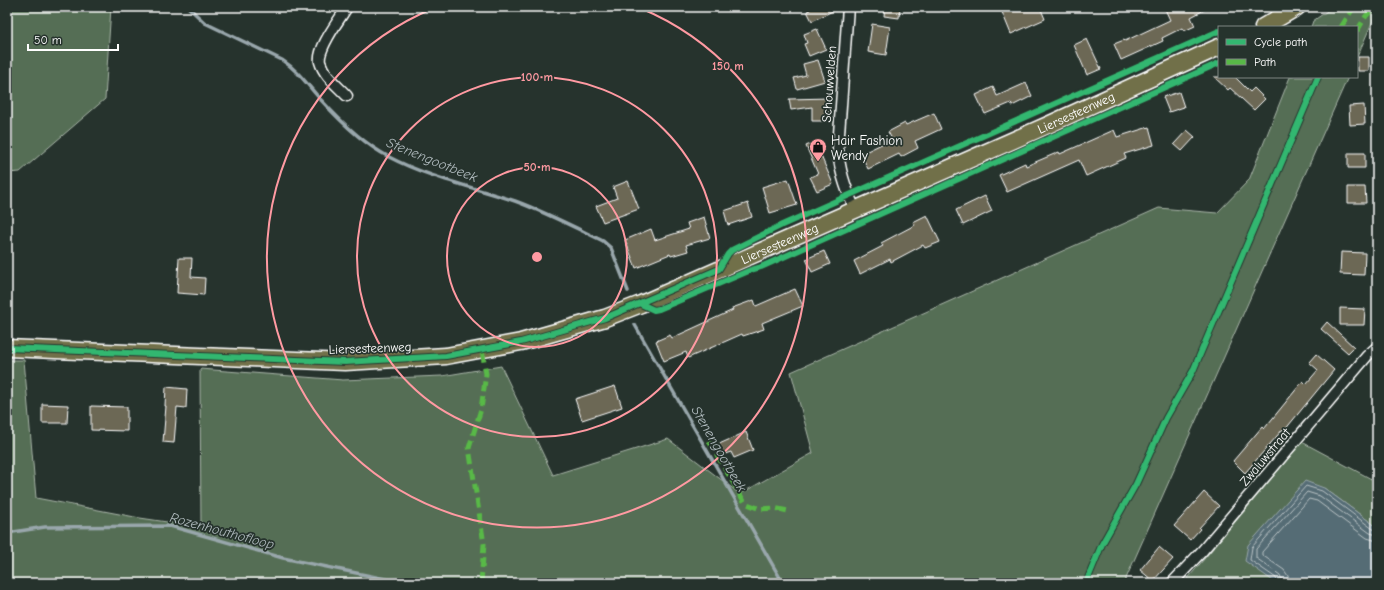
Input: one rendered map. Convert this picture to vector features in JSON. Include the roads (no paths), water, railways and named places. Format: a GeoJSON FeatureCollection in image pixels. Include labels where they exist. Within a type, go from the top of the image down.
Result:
{"type":"FeatureCollection","features":[{"type":"Feature","properties":{"kind":"main road"},"geometry":{"type":"LineString","coordinates":[[1265,26],[1297,7]]}},
{"type":"Feature","properties":{"kind":"main road","name":"Liersesteenweg"},"geometry":{"type":"LineString","coordinates":[[7,348],[345,362],[446,356],[521,342],[605,318],[641,304],[1218,48]]}},
{"type":"Feature","properties":{"kind":"street"},"geometry":{"type":"LineString","coordinates":[[347,7],[321,49],[320,61],[327,75],[347,96]]}},
{"type":"Feature","properties":{"kind":"street","name":"Schouwvelden"},"geometry":{"type":"LineString","coordinates":[[848,7],[838,148],[840,167],[847,192],[855,209]]}},
{"type":"Feature","properties":{"kind":"street","name":"Zwaluwstraat"},"geometry":{"type":"LineString","coordinates":[[1172,583],[1203,550],[1367,356],[1377,348]]}},
{"type":"Feature","properties":{"kind":"water"},"geometry":{"type":"Polygon","coordinates":[[[1305,481],[1324,488],[1377,527],[1377,583],[1276,583],[1245,561],[1248,545],[1305,481]]]}},
{"type":"Feature","properties":{"kind":"waterway","name":"Stenengootbeek"},"geometry":{"type":"LineString","coordinates":[[188,7],[205,23],[288,64],[299,74],[345,125],[380,152],[420,171],[526,205],[603,241],[611,248],[628,291]]}},
{"type":"Feature","properties":{"kind":"waterway","name":"Stenengootbeek"},"geometry":{"type":"LineString","coordinates":[[635,325],[783,583]]}},
{"type":"Feature","properties":{"kind":"waterway","name":"Rozenhouthofloop"},"geometry":{"type":"LineString","coordinates":[[7,533],[45,527],[170,526],[283,558],[405,583]]}},
{"type":"Feature","properties":{"kind":"place","name":"Hair Fashion Wendy"},"geometry":{"type":"Point","coordinates":[818,162]}}]}
